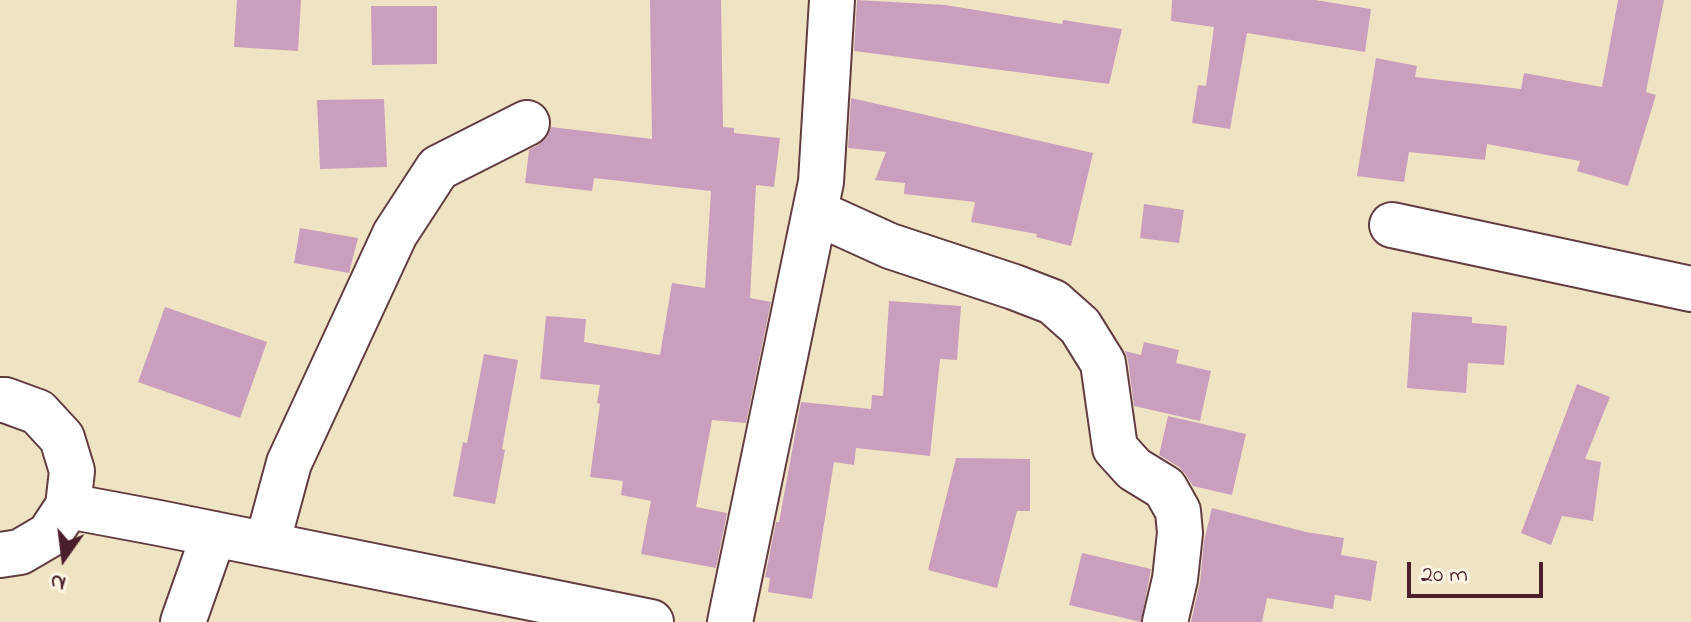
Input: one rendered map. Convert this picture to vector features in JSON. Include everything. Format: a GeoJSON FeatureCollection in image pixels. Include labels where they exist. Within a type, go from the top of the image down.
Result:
{"type":"FeatureCollection","features":[{"type":"Feature","properties":{"kind":"street"},"geometry":{"type":"LineString","coordinates":[[730,622],[821,182],[832,0]]}},
{"type":"Feature","properties":{"kind":"street"},"geometry":{"type":"LineString","coordinates":[[267,544],[289,463],[395,234],[438,168],[527,123]]}},
{"type":"Feature","properties":{"kind":"street"},"geometry":{"type":"LineString","coordinates":[[815,212],[890,246],[1053,302],[1080,326],[1103,363],[1115,448],[1134,469],[1165,488],[1178,511],[1180,533],[1177,563],[1165,622]]}},
{"type":"Feature","properties":{"kind":"street"},"geometry":{"type":"LineString","coordinates":[[1392,225],[1691,289]]}},
{"type":"Feature","properties":{"kind":"street"},"geometry":{"type":"LineString","coordinates":[[0,400],[38,412],[62,438],[72,471],[68,506],[49,535],[20,552],[0,555]]}},
{"type":"Feature","properties":{"kind":"street"},"geometry":{"type":"LineString","coordinates":[[68,506],[651,622]]}},
{"type":"Feature","properties":{"kind":"street"},"geometry":{"type":"LineString","coordinates":[[183,622],[214,534]]}},
{"type":"Feature","properties":{"kind":"building"},"geometry":{"type":"Polygon","coordinates":[[[237,0],[301,0],[298,51],[234,47],[237,0]]]}},
{"type":"Feature","properties":{"kind":"building"},"geometry":{"type":"Polygon","coordinates":[[[650,0],[721,0],[723,127],[734,128],[734,133],[780,138],[774,187],[756,185],[750,298],[771,302],[746,423],[712,420],[696,507],[727,513],[716,568],[641,554],[651,501],[621,495],[623,481],[590,477],[600,385],[540,379],[546,316],[586,319],[584,342],[660,355],[672,283],[705,288],[711,191],[594,178],[592,191],[525,183],[529,150],[547,137],[551,127],[652,139],[650,0]]]}},
{"type":"Feature","properties":{"kind":"building"},"geometry":{"type":"Polygon","coordinates":[[[857,0],[945,5],[1062,24],[1063,20],[1122,29],[1109,84],[854,51],[857,0]]]}},
{"type":"Feature","properties":{"kind":"building"},"geometry":{"type":"Polygon","coordinates":[[[1172,0],[1315,0],[1371,9],[1365,52],[1247,33],[1230,129],[1192,123],[1198,85],[1206,86],[1214,27],[1171,21],[1172,0]]]}},
{"type":"Feature","properties":{"kind":"building"},"geometry":{"type":"Polygon","coordinates":[[[1618,0],[1664,0],[1646,92],[1656,95],[1628,186],[1577,171],[1580,161],[1487,144],[1485,160],[1409,152],[1404,182],[1357,176],[1376,58],[1417,66],[1415,77],[1521,89],[1524,73],[1602,87],[1618,0]]]}},
{"type":"Feature","properties":{"kind":"building"},"geometry":{"type":"Polygon","coordinates":[[[371,6],[437,6],[437,64],[372,65],[371,6]]]}},
{"type":"Feature","properties":{"kind":"building"},"geometry":{"type":"Polygon","coordinates":[[[851,98],[1093,153],[1071,246],[1036,237],[1037,234],[971,222],[975,202],[904,194],[905,183],[875,180],[886,152],[848,148],[851,98]]]}},
{"type":"Feature","properties":{"kind":"building"},"geometry":{"type":"Polygon","coordinates":[[[384,99],[387,167],[320,169],[317,100],[384,99]]]}},
{"type":"Feature","properties":{"kind":"building"},"geometry":{"type":"Polygon","coordinates":[[[1144,204],[1184,210],[1179,243],[1140,238],[1144,204]]]}},
{"type":"Feature","properties":{"kind":"building"},"geometry":{"type":"Polygon","coordinates":[[[300,228],[358,238],[349,273],[294,263],[300,228]]]}},
{"type":"Feature","properties":{"kind":"building"},"geometry":{"type":"Polygon","coordinates":[[[889,301],[961,306],[957,360],[940,359],[930,456],[856,448],[854,465],[834,462],[812,599],[768,592],[770,578],[765,577],[776,522],[779,522],[801,402],[871,409],[872,395],[883,396],[889,301]]]}},
{"type":"Feature","properties":{"kind":"building"},"geometry":{"type":"Polygon","coordinates":[[[165,307],[267,342],[240,418],[138,382],[165,307]]]}},
{"type":"Feature","properties":{"kind":"building"},"geometry":{"type":"Polygon","coordinates":[[[1412,312],[1472,317],[1472,323],[1507,326],[1504,365],[1468,363],[1466,393],[1407,388],[1412,312]]]}},
{"type":"Feature","properties":{"kind":"building"},"geometry":{"type":"Polygon","coordinates":[[[1144,342],[1179,350],[1176,363],[1211,371],[1200,421],[1134,406],[1125,351],[1141,355],[1144,342]]]}},
{"type":"Feature","properties":{"kind":"building"},"geometry":{"type":"Polygon","coordinates":[[[484,354],[518,360],[495,504],[453,496],[484,354]]]}},
{"type":"Feature","properties":{"kind":"building"},"geometry":{"type":"Polygon","coordinates":[[[1577,384],[1610,397],[1585,459],[1601,462],[1593,521],[1562,516],[1551,545],[1521,533],[1577,384]]]}},
{"type":"Feature","properties":{"kind":"building"},"geometry":{"type":"Polygon","coordinates":[[[1168,416],[1246,434],[1232,495],[1193,486],[1179,467],[1159,455],[1168,416]]]}},
{"type":"Feature","properties":{"kind":"building"},"geometry":{"type":"Polygon","coordinates":[[[956,458],[1030,459],[1030,511],[1017,511],[997,588],[928,570],[956,458]]]}},
{"type":"Feature","properties":{"kind":"building"},"geometry":{"type":"Polygon","coordinates":[[[1212,508],[1306,532],[1344,538],[1341,555],[1377,561],[1371,601],[1335,595],[1333,609],[1267,598],[1262,622],[1191,622],[1212,508]]]}},
{"type":"Feature","properties":{"kind":"building"},"geometry":{"type":"Polygon","coordinates":[[[1082,553],[1151,569],[1141,622],[1069,605],[1082,553]]]}}]}
